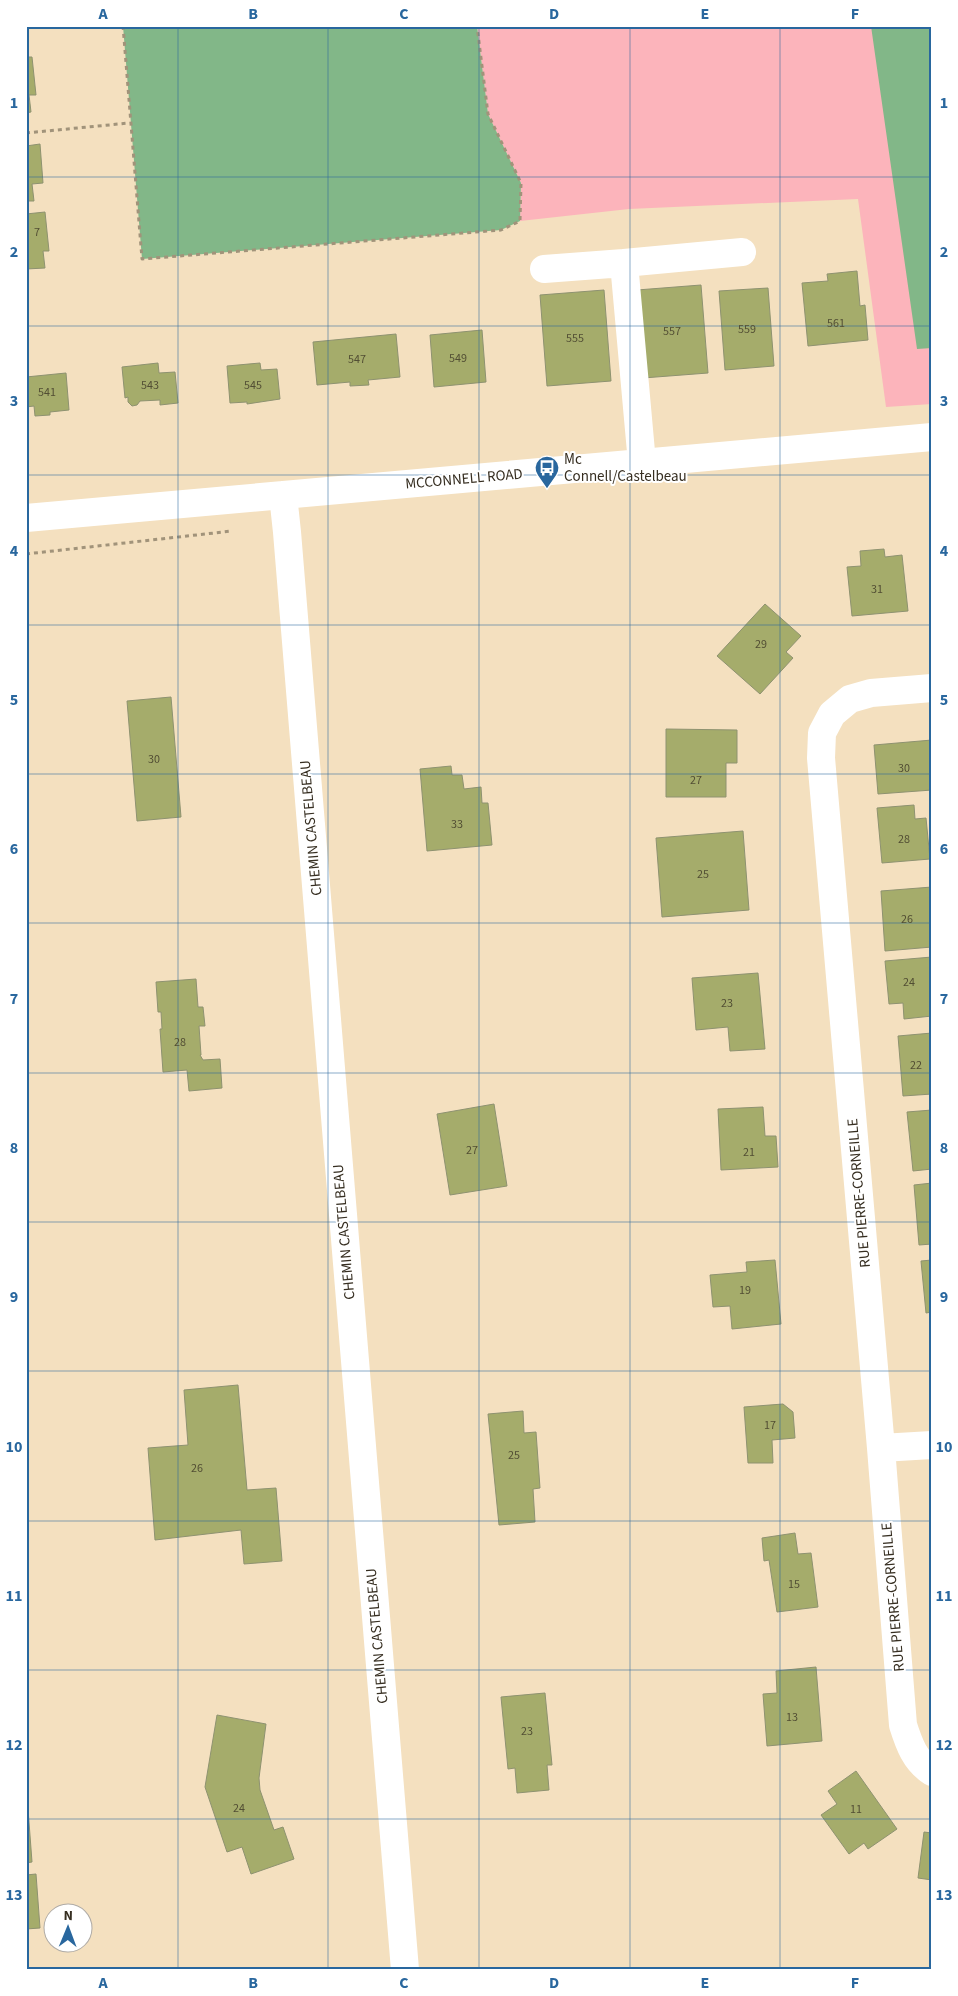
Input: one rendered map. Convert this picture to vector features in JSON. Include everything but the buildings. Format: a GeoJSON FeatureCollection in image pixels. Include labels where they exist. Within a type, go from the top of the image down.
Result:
{"type":"FeatureCollection","features":[{"type":"Feature","properties":{"kind":"street"},"geometry":{"type":"LineString","coordinates":[[544,269],[742,252]]}},
{"type":"Feature","properties":{"kind":"street"},"geometry":{"type":"LineString","coordinates":[[624,263],[642,463]]}},
{"type":"Feature","properties":{"kind":"street","name":"MCCONNELL ROAD"},"geometry":{"type":"LineString","coordinates":[[26,518],[932,437]]}},
{"type":"Feature","properties":{"kind":"street","name":"CHEMIN CASTELBEAU"},"geometry":{"type":"LineString","coordinates":[[282,495],[288,542],[405,1970]]}},
{"type":"Feature","properties":{"kind":"street","name":"RUE PIERRE-CORNEILLE"},"geometry":{"type":"LineString","coordinates":[[932,688],[871,693],[850,699],[832,714],[822,733],[821,758],[881,1448],[903,1726],[910,1748],[924,1766],[932,1772]]}},
{"type":"Feature","properties":{"kind":"street"},"geometry":{"type":"LineString","coordinates":[[881,1448],[932,1444]]}},
{"type":"Feature","properties":{"kind":"path"},"geometry":{"type":"LineString","coordinates":[[123,26],[142,259],[501,230],[520,221],[521,183],[488,114],[478,26]]}},
{"type":"Feature","properties":{"kind":"path"},"geometry":{"type":"LineString","coordinates":[[26,133],[130,123]]}},
{"type":"Feature","properties":{"kind":"shaded area"},"geometry":{"type":"Polygon","coordinates":[[[123,26],[477,26],[488,114],[521,183],[520,221],[501,230],[142,259],[123,26]]]}},
{"type":"Feature","properties":{"kind":"shaded area"},"geometry":{"type":"Polygon","coordinates":[[[477,26],[932,26],[932,404],[886,407],[858,199],[629,209],[520,221],[521,183],[488,114],[477,26]]]}},
{"type":"Feature","properties":{"kind":"shaded area"},"geometry":{"type":"Polygon","coordinates":[[[871,26],[932,26],[932,348],[917,349],[871,26]]]}},
{"type":"Feature","properties":{"kind":"place","name":"Mc Connell/Castelbeau"},"geometry":{"type":"Point","coordinates":[547,489]}}]}
